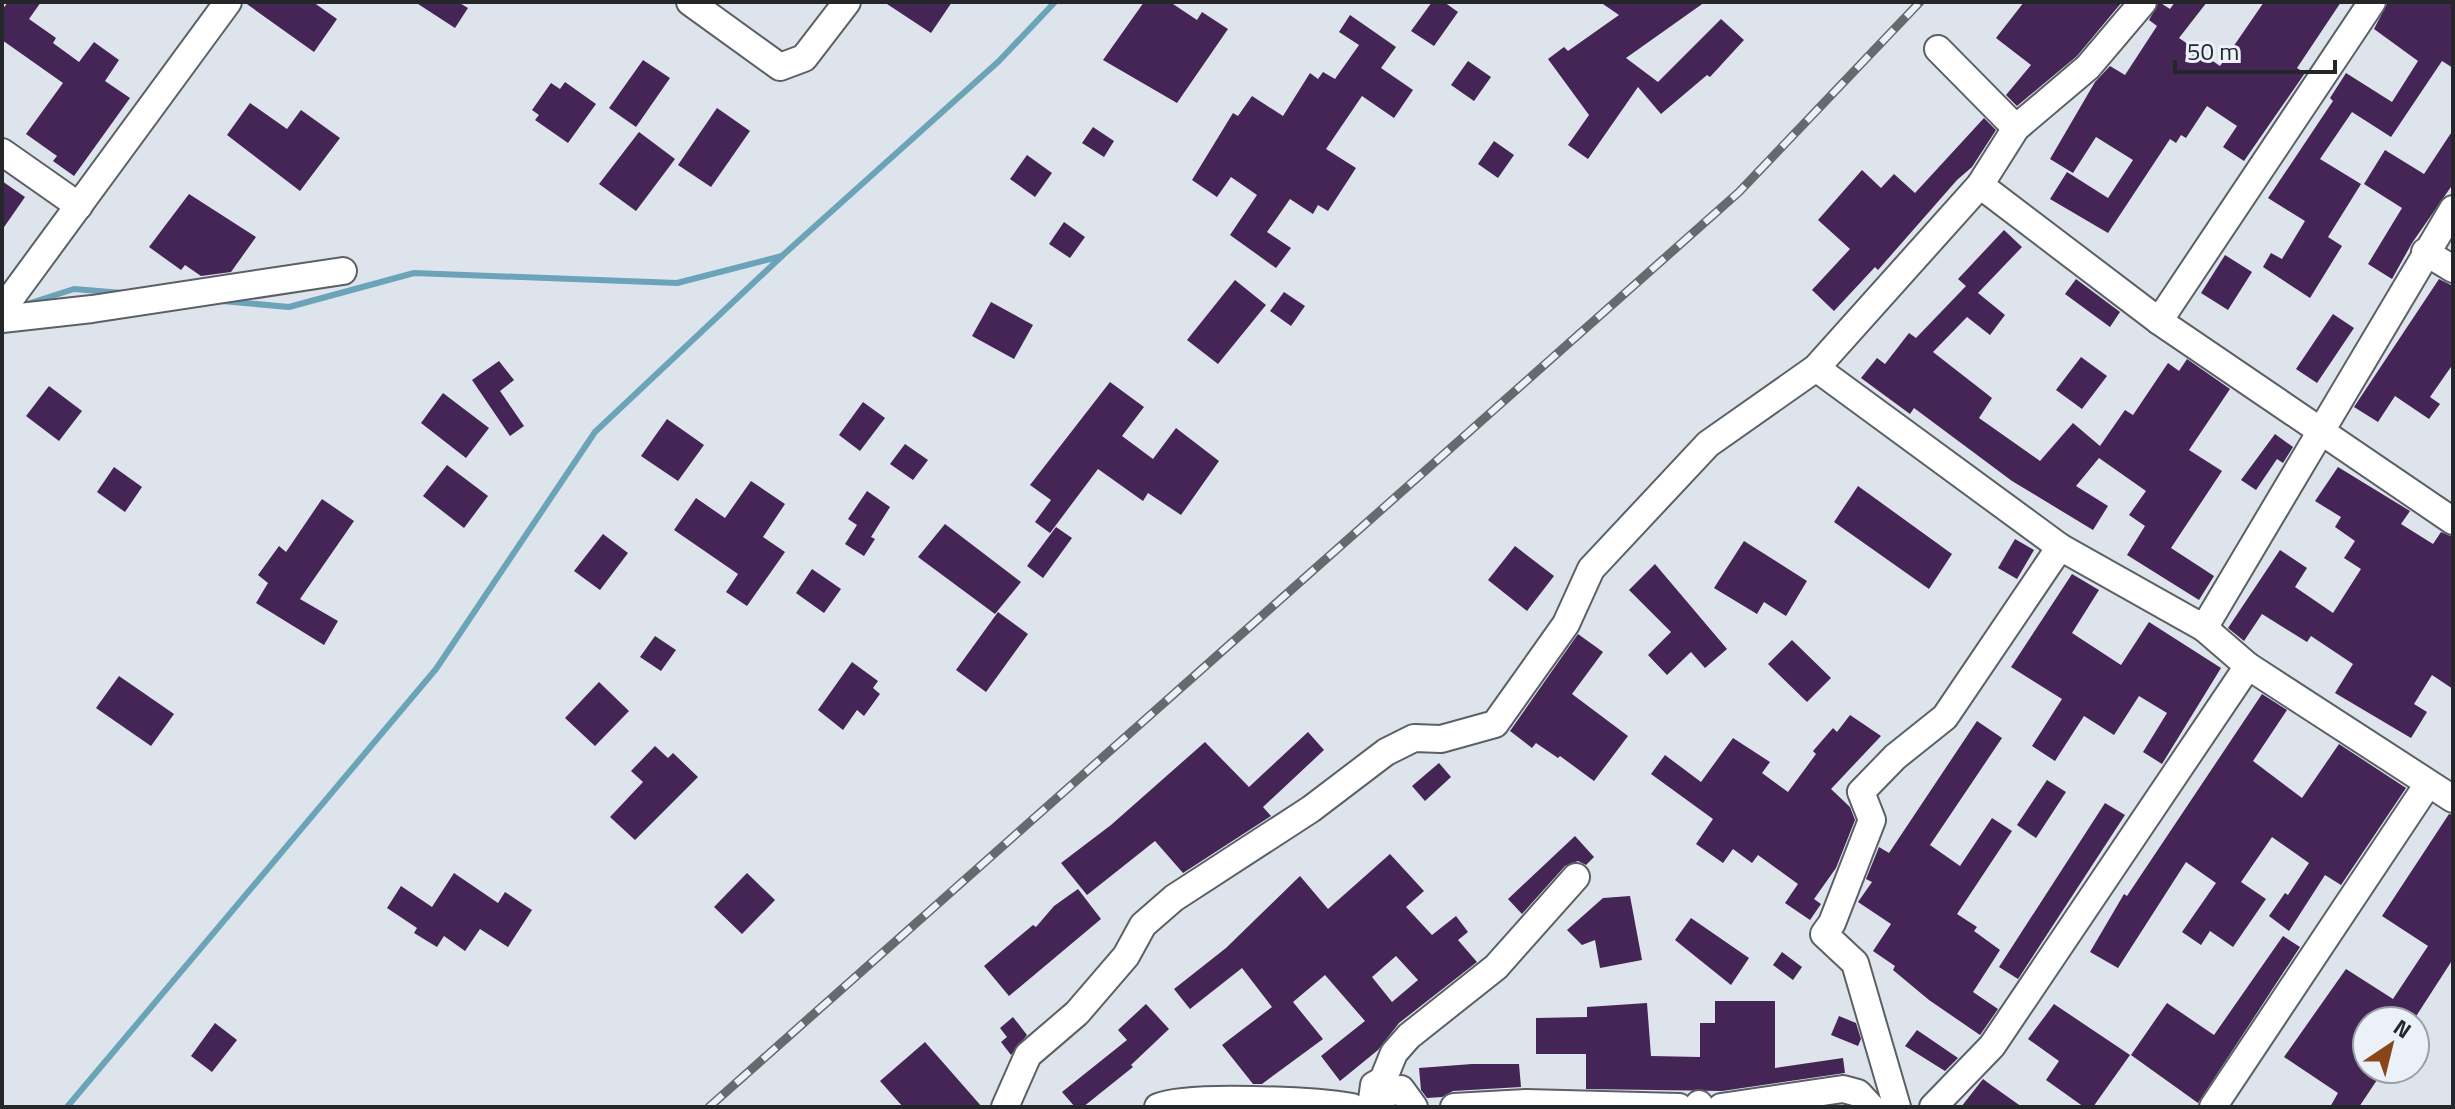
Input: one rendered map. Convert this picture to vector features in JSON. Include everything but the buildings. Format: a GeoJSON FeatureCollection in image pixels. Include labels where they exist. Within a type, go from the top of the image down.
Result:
{"type":"FeatureCollection","features":[{"type":"Feature","properties":{"kind":"street"},"geometry":{"type":"LineString","coordinates":[[2,310],[228,2]]}},
{"type":"Feature","properties":{"kind":"street"},"geometry":{"type":"LineString","coordinates":[[690,2],[780,67],[804,58],[847,2]]}},
{"type":"Feature","properties":{"kind":"street"},"geometry":{"type":"LineString","coordinates":[[1005,1107],[1028,1055],[1077,1013],[1126,956],[1143,925],[1174,898],[1311,809],[1386,752],[1414,738],[1441,739],[1495,724],[1566,624],[1591,569],[1708,444],[1816,368],[1980,185],[2016,128],[2088,67],[2143,2]]}},
{"type":"Feature","properties":{"kind":"street"},"geometry":{"type":"LineString","coordinates":[[2159,321],[2372,2]]}},
{"type":"Feature","properties":{"kind":"street"},"geometry":{"type":"LineString","coordinates":[[1938,49],[2016,128]]}},
{"type":"Feature","properties":{"kind":"street"},"geometry":{"type":"LineString","coordinates":[[2,152],[79,206]]}},
{"type":"Feature","properties":{"kind":"street"},"geometry":{"type":"LineString","coordinates":[[1980,185],[2159,321],[2453,521]]}},
{"type":"Feature","properties":{"kind":"street"},"geometry":{"type":"LineString","coordinates":[[2204,628],[2453,209]]}},
{"type":"Feature","properties":{"kind":"street"},"geometry":{"type":"LineString","coordinates":[[2425,252],[2453,269]]}},
{"type":"Feature","properties":{"kind":"street"},"geometry":{"type":"LineString","coordinates":[[2,319],[105,307],[343,271]]}},
{"type":"Feature","properties":{"kind":"street"},"geometry":{"type":"LineString","coordinates":[[1816,368],[2060,547],[2204,628],[2248,666],[2453,799]]}},
{"type":"Feature","properties":{"kind":"street"},"geometry":{"type":"LineString","coordinates":[[1897,1107],[1855,963],[1824,934],[1832,923],[1872,820],[1861,792],[1895,757],[1945,717],[2060,547]]}},
{"type":"Feature","properties":{"kind":"street"},"geometry":{"type":"LineString","coordinates":[[1933,1107],[1992,1046],[2248,666]]}},
{"type":"Feature","properties":{"kind":"street"},"geometry":{"type":"LineString","coordinates":[[2213,1107],[2428,784]]}},
{"type":"Feature","properties":{"kind":"street"},"geometry":{"type":"LineString","coordinates":[[1372,1107],[1374,1085],[1383,1080],[1394,1053],[1409,1036],[1496,967],[1576,877]]}},
{"type":"Feature","properties":{"kind":"street"},"geometry":{"type":"LineString","coordinates":[[1372,1107],[1385,1094],[1401,1089],[1414,1107]]}},
{"type":"Feature","properties":{"kind":"street"},"geometry":{"type":"LineString","coordinates":[[1454,1107],[1526,1103],[1699,1107],[1843,1089],[1858,1093],[1871,1107]]}},
{"type":"Feature","properties":{"kind":"street"},"geometry":{"type":"LineString","coordinates":[[1158,1107],[1167,1103],[1208,1101],[1305,1102],[1352,1107]]}},
{"type":"Feature","properties":{"kind":"waterway"},"geometry":{"type":"LineString","coordinates":[[67,1107],[436,669],[595,432],[783,255],[999,61],[1055,2]]}},
{"type":"Feature","properties":{"kind":"waterway"},"geometry":{"type":"LineString","coordinates":[[222,301],[289,307],[414,273],[677,283],[782,256]]}},
{"type":"Feature","properties":{"kind":"waterway"},"geometry":{"type":"LineString","coordinates":[[24,305],[74,289],[123,293]]}},
{"type":"Feature","properties":{"kind":"railway"},"geometry":{"type":"LineString","coordinates":[[709,1107],[1739,192],[1920,2]]}}]}
